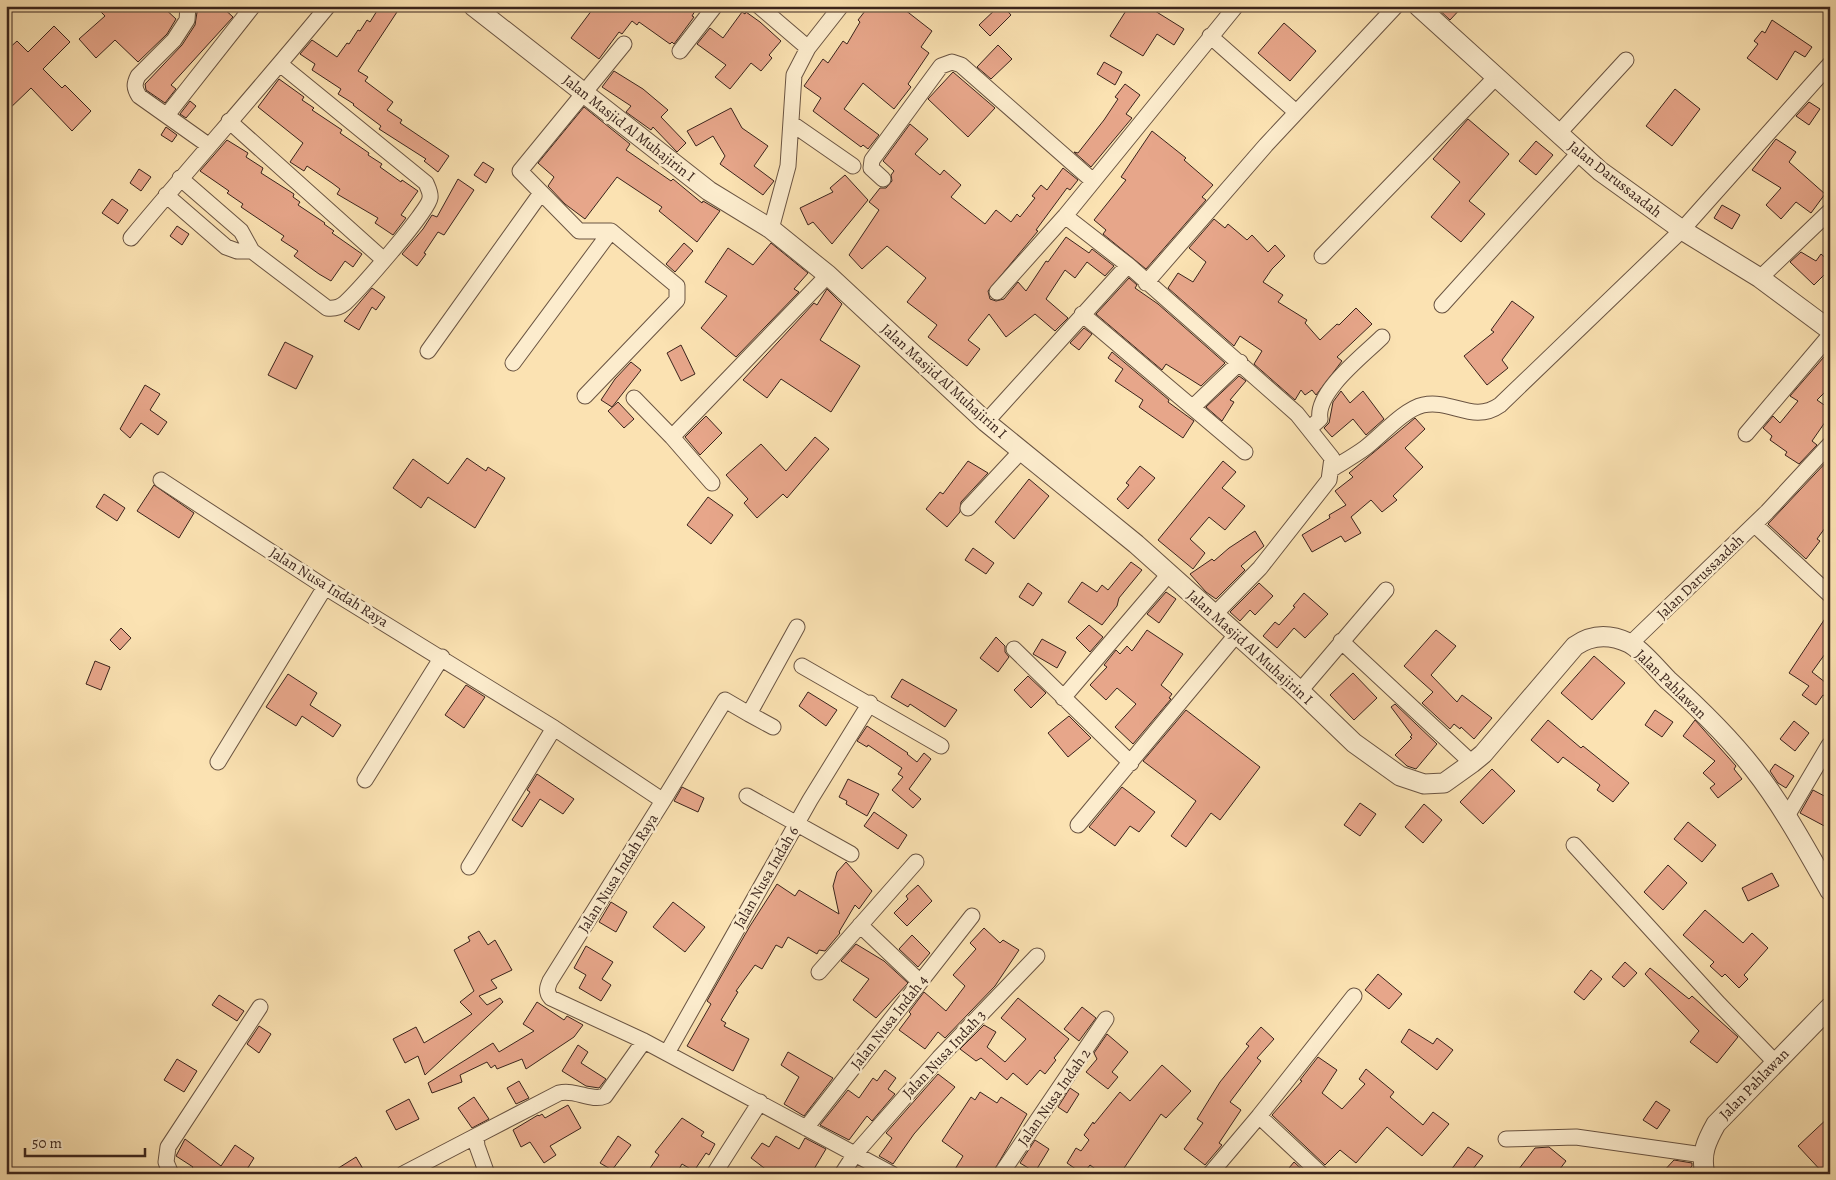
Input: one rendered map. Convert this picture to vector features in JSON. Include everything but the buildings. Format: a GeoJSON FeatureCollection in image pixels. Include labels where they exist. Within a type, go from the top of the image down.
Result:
{"type":"FeatureCollection","features":[{"type":"Feature","properties":{"kind":"street"},"geometry":{"type":"LineString","coordinates":[[188,6],[186,20],[174,40],[138,76],[135,90],[140,96],[208,145]]}},
{"type":"Feature","properties":{"kind":"street"},"geometry":{"type":"LineString","coordinates":[[167,115],[253,6]]}},
{"type":"Feature","properties":{"kind":"street"},"geometry":{"type":"LineString","coordinates":[[131,238],[208,145],[280,64],[328,6]]}},
{"type":"Feature","properties":{"kind":"street","name":"Jalan Masjid Al Muhajirin I"},"geometry":{"type":"LineString","coordinates":[[473,6],[709,191],[771,230],[828,275],[986,422],[1169,574],[1300,691],[1354,743],[1400,776]]}},
{"type":"Feature","properties":{"kind":"street"},"geometry":{"type":"LineString","coordinates":[[680,51],[715,6]]}},
{"type":"Feature","properties":{"kind":"street"},"geometry":{"type":"LineString","coordinates":[[759,6],[808,48]]}},
{"type":"Feature","properties":{"kind":"street"},"geometry":{"type":"LineString","coordinates":[[771,230],[786,174],[794,75],[808,48],[841,6]]}},
{"type":"Feature","properties":{"kind":"street"},"geometry":{"type":"LineString","coordinates":[[997,292],[1065,216],[1236,6]]}},
{"type":"Feature","properties":{"kind":"street"},"geometry":{"type":"LineString","coordinates":[[1146,283],[1296,112],[1396,6]]}},
{"type":"Feature","properties":{"kind":"street","name":"Jalan Darussaadah"},"geometry":{"type":"LineString","coordinates":[[1418,6],[1579,153],[1682,230],[1760,278],[1830,330]]}},
{"type":"Feature","properties":{"kind":"street"},"geometry":{"type":"LineString","coordinates":[[1210,36],[1296,112]]}},
{"type":"Feature","properties":{"kind":"street"},"geometry":{"type":"LineString","coordinates":[[586,396],[677,300],[677,286],[611,231],[579,231],[520,171],[624,44]]}},
{"type":"Feature","properties":{"kind":"street"},"geometry":{"type":"LineString","coordinates":[[1558,134],[1626,60]]}},
{"type":"Feature","properties":{"kind":"street"},"geometry":{"type":"LineString","coordinates":[[883,179],[871,168],[872,160],[941,66],[952,62],[961,65],[1093,180]]}},
{"type":"Feature","properties":{"kind":"street"},"geometry":{"type":"LineString","coordinates":[[180,178],[241,230],[252,251],[327,308],[335,309],[344,303],[384,260],[426,209],[430,198],[426,183],[280,64]]}},
{"type":"Feature","properties":{"kind":"street"},"geometry":{"type":"LineString","coordinates":[[1332,469],[1364,449],[1420,406],[1434,404],[1478,414],[1489,413],[1500,405],[1682,230],[1830,64]]}},
{"type":"Feature","properties":{"kind":"street"},"geometry":{"type":"LineString","coordinates":[[1322,256],[1496,77]]}},
{"type":"Feature","properties":{"kind":"street"},"geometry":{"type":"LineString","coordinates":[[229,121],[384,260]]}},
{"type":"Feature","properties":{"kind":"street"},"geometry":{"type":"LineString","coordinates":[[791,123],[852,166]]}},
{"type":"Feature","properties":{"kind":"street"},"geometry":{"type":"LineString","coordinates":[[1442,305],[1579,153]]}},
{"type":"Feature","properties":{"kind":"street"},"geometry":{"type":"LineString","coordinates":[[428,351],[541,193]]}},
{"type":"Feature","properties":{"kind":"street"},"geometry":{"type":"LineString","coordinates":[[166,196],[226,247],[237,251],[252,251]]}},
{"type":"Feature","properties":{"kind":"street"},"geometry":{"type":"LineString","coordinates":[[1760,278],[1830,211]]}},
{"type":"Feature","properties":{"kind":"street"},"geometry":{"type":"LineString","coordinates":[[1065,216],[1128,266],[1240,362],[1297,414],[1332,458],[1329,480],[1260,568],[1214,615]]}},
{"type":"Feature","properties":{"kind":"street"},"geometry":{"type":"LineString","coordinates":[[513,363],[611,231]]}},
{"type":"Feature","properties":{"kind":"street"},"geometry":{"type":"LineString","coordinates":[[986,422],[1082,314],[1128,266]]}},
{"type":"Feature","properties":{"kind":"street"},"geometry":{"type":"LineString","coordinates":[[672,437],[828,275]]}},
{"type":"Feature","properties":{"kind":"street"},"geometry":{"type":"LineString","coordinates":[[1082,314],[1245,452]]}},
{"type":"Feature","properties":{"kind":"street"},"geometry":{"type":"LineString","coordinates":[[1746,434],[1830,335]]}},
{"type":"Feature","properties":{"kind":"street"},"geometry":{"type":"LineString","coordinates":[[1309,429],[1320,419],[1320,406],[1334,384],[1382,337]]}},
{"type":"Feature","properties":{"kind":"street"},"geometry":{"type":"LineString","coordinates":[[1193,407],[1240,362]]}},
{"type":"Feature","properties":{"kind":"street"},"geometry":{"type":"LineString","coordinates":[[634,398],[672,437],[712,483]]}},
{"type":"Feature","properties":{"kind":"street","name":"Jalan Darussaadah"},"geometry":{"type":"LineString","coordinates":[[1630,644],[1755,525],[1830,444]]}},
{"type":"Feature","properties":{"kind":"street"},"geometry":{"type":"LineString","coordinates":[[968,508],[1022,450]]}},
{"type":"Feature","properties":{"kind":"street","name":"Jalan Nusa Indah Raya"},"geometry":{"type":"LineString","coordinates":[[161,480],[325,587],[442,657],[654,794],[661,804],[547,988],[551,998],[644,1041],[892,1174]]}},
{"type":"Feature","properties":{"kind":"street"},"geometry":{"type":"LineString","coordinates":[[1755,525],[1830,594]]}},
{"type":"Feature","properties":{"kind":"street"},"geometry":{"type":"LineString","coordinates":[[1063,698],[1169,574]]}},
{"type":"Feature","properties":{"kind":"street"},"geometry":{"type":"LineString","coordinates":[[218,762],[325,587]]}},
{"type":"Feature","properties":{"kind":"street"},"geometry":{"type":"LineString","coordinates":[[1300,691],[1386,590]]}},
{"type":"Feature","properties":{"kind":"street"},"geometry":{"type":"LineString","coordinates":[[749,714],[798,627]]}},
{"type":"Feature","properties":{"kind":"street"},"geometry":{"type":"LineString","coordinates":[[1078,826],[1132,763],[1236,634]]}},
{"type":"Feature","properties":{"kind":"street","name":"Jalan Pahlawan"},"geometry":{"type":"LineString","coordinates":[[1400,776],[1424,784],[1444,783],[1483,754],[1575,646],[1586,638],[1596,635],[1630,644],[1734,746],[1754,769],[1786,816],[1830,891]]}},
{"type":"Feature","properties":{"kind":"street"},"geometry":{"type":"LineString","coordinates":[[1342,641],[1472,764]]}},
{"type":"Feature","properties":{"kind":"street"},"geometry":{"type":"LineString","coordinates":[[1014,649],[1132,763]]}},
{"type":"Feature","properties":{"kind":"street"},"geometry":{"type":"LineString","coordinates":[[365,780],[442,657]]}},
{"type":"Feature","properties":{"kind":"street"},"geometry":{"type":"LineString","coordinates":[[802,666],[870,703],[941,746]]}},
{"type":"Feature","properties":{"kind":"street"},"geometry":{"type":"LineString","coordinates":[[661,804],[725,700],[773,727]]}},
{"type":"Feature","properties":{"kind":"street","name":"Jalan Nusa Indah 6"},"geometry":{"type":"LineString","coordinates":[[667,1053],[797,823],[870,703]]}},
{"type":"Feature","properties":{"kind":"street"},"geometry":{"type":"LineString","coordinates":[[469,867],[554,728]]}},
{"type":"Feature","properties":{"kind":"street"},"geometry":{"type":"LineString","coordinates":[[1786,816],[1829,745]]}},
{"type":"Feature","properties":{"kind":"street"},"geometry":{"type":"LineString","coordinates":[[747,796],[851,854]]}},
{"type":"Feature","properties":{"kind":"street"},"geometry":{"type":"LineString","coordinates":[[1574,845],[1719,1004],[1775,1062]]}},
{"type":"Feature","properties":{"kind":"street"},"geometry":{"type":"LineString","coordinates":[[819,972],[916,862]]}},
{"type":"Feature","properties":{"kind":"street","name":"Jalan Nusa Indah 4"},"geometry":{"type":"LineString","coordinates":[[806,1128],[972,916]]}},
{"type":"Feature","properties":{"kind":"street"},"geometry":{"type":"LineString","coordinates":[[860,924],[920,982]]}},
{"type":"Feature","properties":{"kind":"street","name":"Jalan Nusa Indah 3"},"geometry":{"type":"LineString","coordinates":[[842,1174],[855,1154],[939,1058],[1037,956]]}},
{"type":"Feature","properties":{"kind":"street"},"geometry":{"type":"LineString","coordinates":[[1210,1174],[1259,1116],[1354,996]]}},
{"type":"Feature","properties":{"kind":"street"},"geometry":{"type":"LineString","coordinates":[[171,1174],[166,1162],[168,1147],[260,1007]]}},
{"type":"Feature","properties":{"kind":"street","name":"Jalan Pahlawan"},"geometry":{"type":"LineString","coordinates":[[1705,1174],[1703,1155],[1706,1142],[1716,1124],[1830,1007]]}},
{"type":"Feature","properties":{"kind":"street","name":"Jalan Nusa Indah 2"},"geometry":{"type":"LineString","coordinates":[[1001,1174],[1106,1019]]}},
{"type":"Feature","properties":{"kind":"street"},"geometry":{"type":"LineString","coordinates":[[403,1174],[560,1093],[569,1091],[593,1098],[605,1096],[644,1041]]}},
{"type":"Feature","properties":{"kind":"street"},"geometry":{"type":"LineString","coordinates":[[714,1174],[760,1102]]}},
{"type":"Feature","properties":{"kind":"street"},"geometry":{"type":"LineString","coordinates":[[1259,1116],[1321,1174]]}},
{"type":"Feature","properties":{"kind":"street"},"geometry":{"type":"LineString","coordinates":[[476,1136],[476,1146],[487,1174]]}},
{"type":"Feature","properties":{"kind":"street"},"geometry":{"type":"LineString","coordinates":[[1506,1139],[1576,1137],[1703,1155]]}}]}
